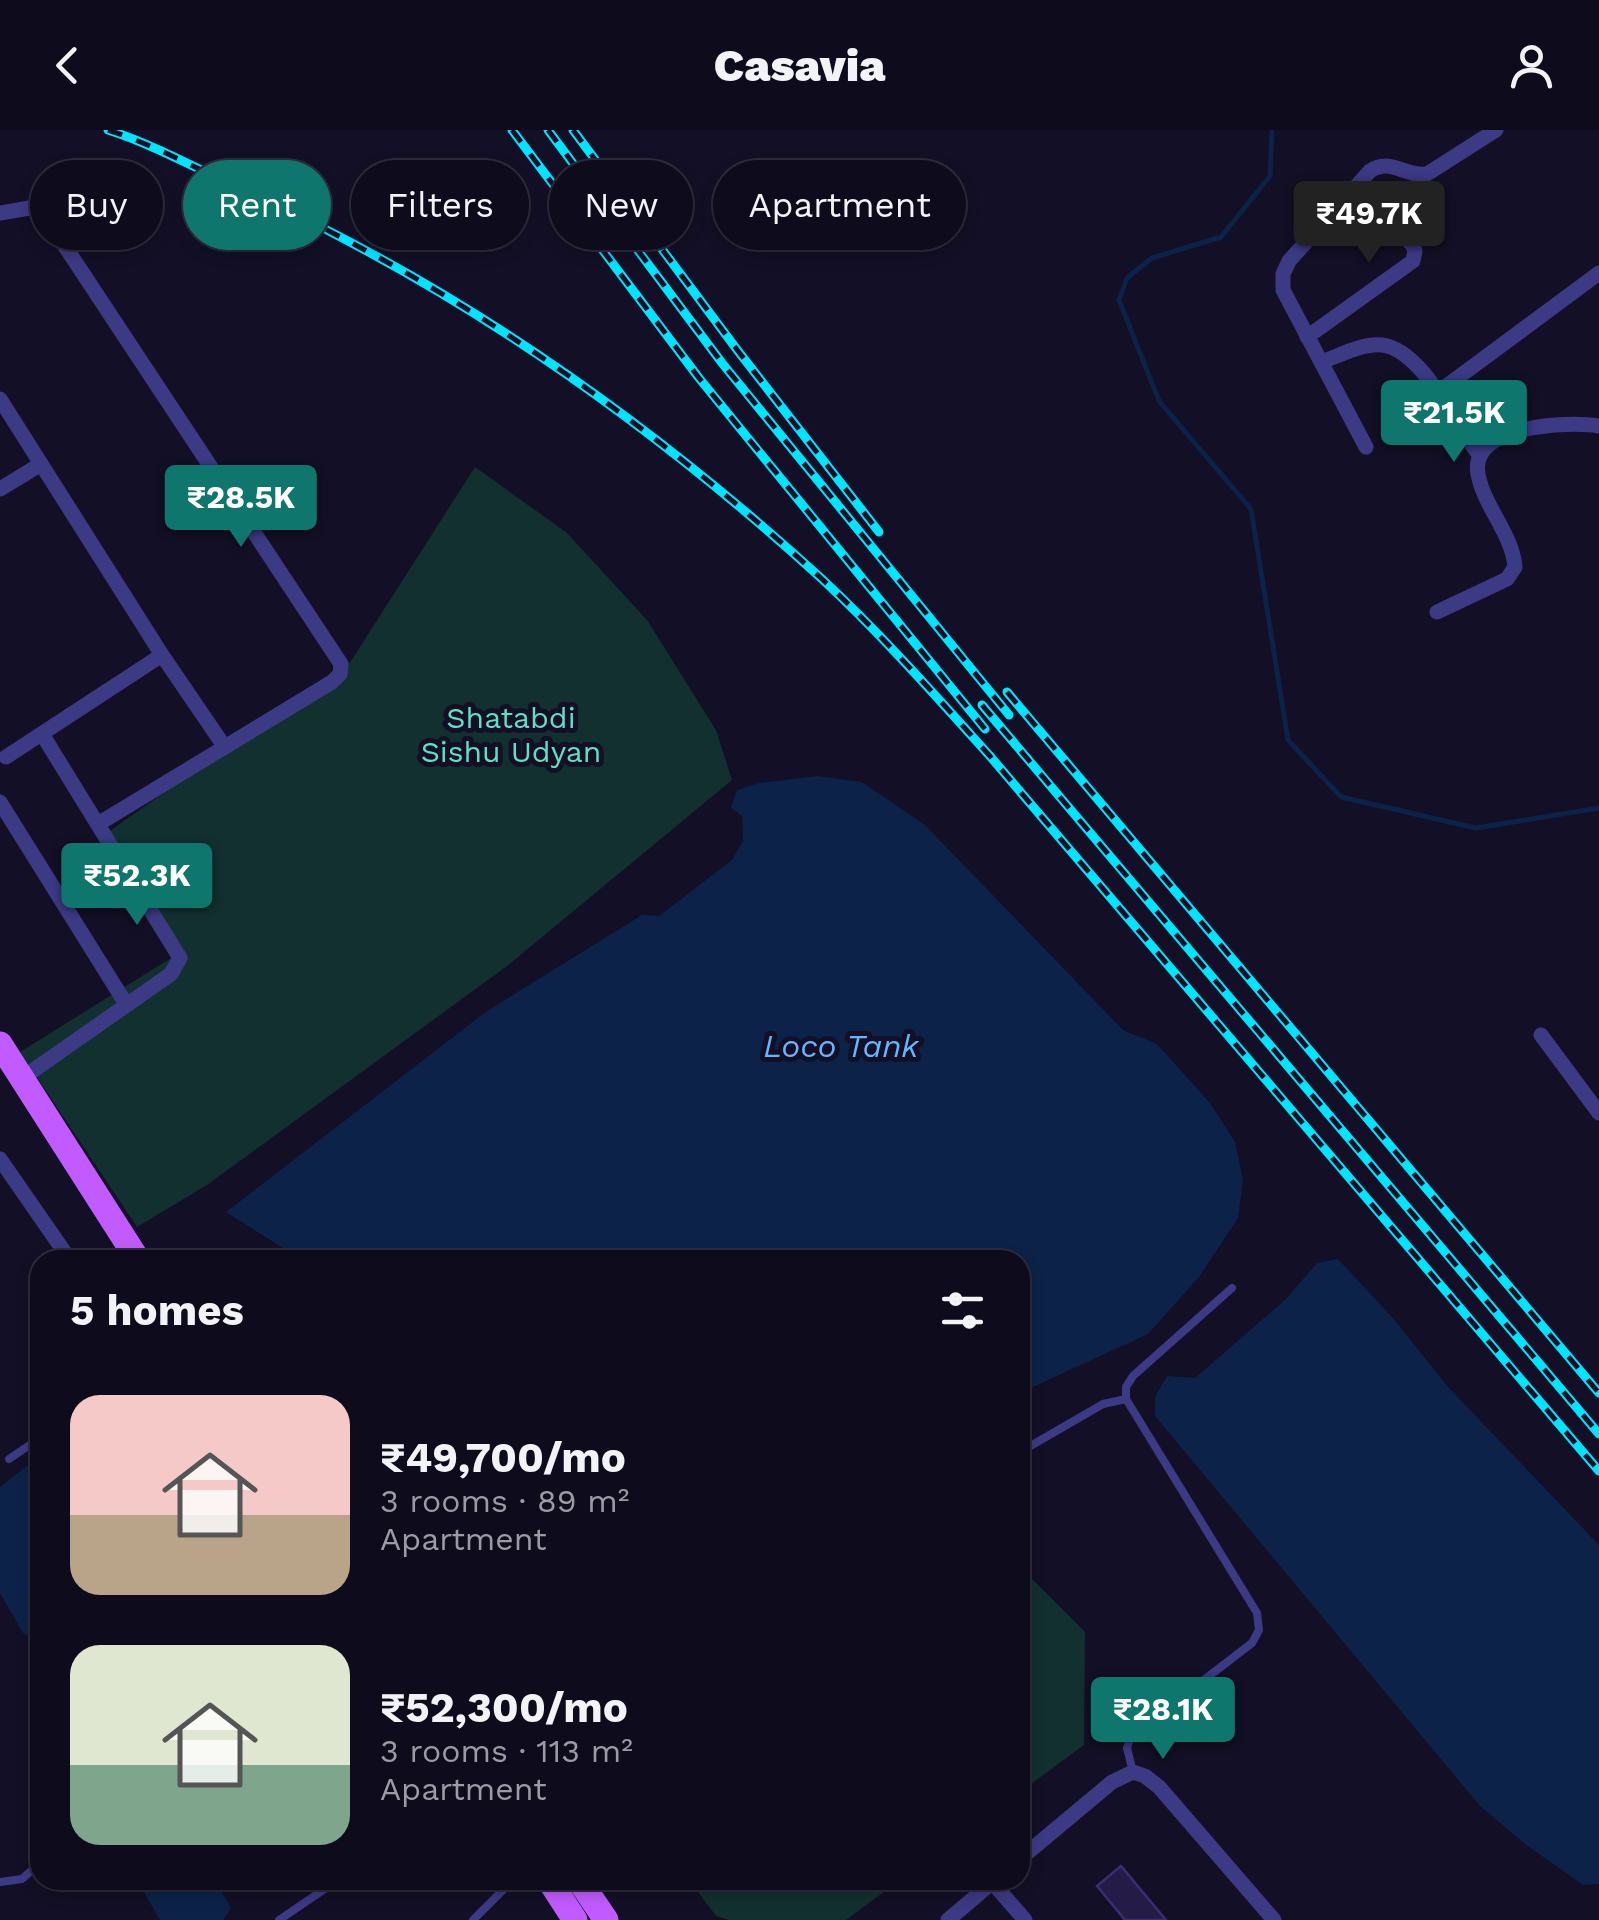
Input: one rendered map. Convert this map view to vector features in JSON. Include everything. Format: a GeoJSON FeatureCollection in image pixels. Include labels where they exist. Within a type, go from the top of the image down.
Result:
{"type":"FeatureCollection","features":[{"type":"Feature","properties":{"kind":"main road"},"geometry":{"type":"LineString","coordinates":[[0,1044],[132,1250]]}},
{"type":"Feature","properties":{"kind":"main road"},"geometry":{"type":"LineString","coordinates":[[555,1890],[575,1920]]}},
{"type":"Feature","properties":{"kind":"main road"},"geometry":{"type":"LineString","coordinates":[[586,1890],[606,1920]]}},
{"type":"Feature","properties":{"kind":"street"},"geometry":{"type":"LineString","coordinates":[[1366,448],[1283,290],[1288,261],[1380,164],[1390,164],[1413,176],[1426,174],[1496,130]]}},
{"type":"Feature","properties":{"kind":"street"},"geometry":{"type":"LineString","coordinates":[[1307,336],[1413,261],[1412,244],[1351,191]]}},
{"type":"Feature","properties":{"kind":"street"},"geometry":{"type":"LineString","coordinates":[[0,212],[35,207],[43,213],[341,664],[340,674],[332,682],[98,824]]}},
{"type":"Feature","properties":{"kind":"street"},"geometry":{"type":"LineString","coordinates":[[1438,393],[1599,272]]}},
{"type":"Feature","properties":{"kind":"street"},"geometry":{"type":"LineString","coordinates":[[1321,362],[1382,345],[1416,364],[1480,456]]}},
{"type":"Feature","properties":{"kind":"street"},"geometry":{"type":"LineString","coordinates":[[0,399],[162,656],[224,746]]}},
{"type":"Feature","properties":{"kind":"street"},"geometry":{"type":"LineString","coordinates":[[1437,612],[1507,580],[1515,567],[1510,543],[1480,485],[1476,469],[1480,456],[1507,435],[1544,424],[1572,422],[1599,426]]}},
{"type":"Feature","properties":{"kind":"street"},"geometry":{"type":"LineString","coordinates":[[0,490],[42,464]]}},
{"type":"Feature","properties":{"kind":"street"},"geometry":{"type":"LineString","coordinates":[[2,756],[162,656]]}},
{"type":"Feature","properties":{"kind":"street"},"geometry":{"type":"LineString","coordinates":[[21,1079],[171,974],[180,958],[42,734]]}},
{"type":"Feature","properties":{"kind":"street"},"geometry":{"type":"LineString","coordinates":[[0,802],[126,1004]]}},
{"type":"Feature","properties":{"kind":"street"},"geometry":{"type":"LineString","coordinates":[[1542,1035],[1599,1112]]}},
{"type":"Feature","properties":{"kind":"street"},"geometry":{"type":"LineString","coordinates":[[0,1159],[63,1250]]}},
{"type":"Feature","properties":{"kind":"street"},"geometry":{"type":"LineString","coordinates":[[1030,1851],[1112,1782],[1133,1772],[1159,1787],[1274,1920]]}},
{"type":"Feature","properties":{"kind":"street"},"geometry":{"type":"LineString","coordinates":[[948,1920],[983,1890]]}},
{"type":"Feature","properties":{"kind":"street"},"geometry":{"type":"LineString","coordinates":[[1001,1890],[1025,1920]]}},
{"type":"Feature","properties":{"kind":"lane"},"geometry":{"type":"LineString","coordinates":[[1133,1772],[1127,1748],[1131,1736],[1252,1644],[1259,1630],[1257,1614],[1126,1399],[1126,1387],[1133,1376],[1232,1288]]}},
{"type":"Feature","properties":{"kind":"lane"},"geometry":{"type":"LineString","coordinates":[[1030,1446],[1094,1409],[1126,1399]]}},
{"type":"Feature","properties":{"kind":"lane"},"geometry":{"type":"LineString","coordinates":[[8,1459],[30,1445]]}},
{"type":"Feature","properties":{"kind":"lane"},"geometry":{"type":"LineString","coordinates":[[0,1882],[22,1879],[30,1872]]}},
{"type":"Feature","properties":{"kind":"lane"},"geometry":{"type":"LineString","coordinates":[[279,1920],[323,1890]]}},
{"type":"Feature","properties":{"kind":"lane"},"geometry":{"type":"LineString","coordinates":[[472,1920],[502,1890]]}},
{"type":"Feature","properties":{"kind":"green space","name":"Shatabdi Sishu Udyan"},"geometry":{"type":"Polygon","coordinates":[[[475,467],[567,533],[647,620],[716,730],[732,780],[507,966],[207,1185],[137,1227],[20,1052],[184,950],[107,833],[351,661],[475,467]]]}},
{"type":"Feature","properties":{"kind":"green space"},"geometry":{"type":"Polygon","coordinates":[[[1030,1577],[1085,1632],[1084,1745],[1030,1785],[1030,1577]]]}},
{"type":"Feature","properties":{"kind":"green space"},"geometry":{"type":"Polygon","coordinates":[[[696,1890],[886,1890],[846,1920],[729,1920],[716,1916],[696,1890]]]}},
{"type":"Feature","properties":{"kind":"water","name":"Loco Tank"},"geometry":{"type":"Polygon","coordinates":[[[817,776],[862,782],[925,825],[1123,1030],[1157,1044],[1210,1103],[1235,1142],[1243,1180],[1238,1218],[1199,1277],[1148,1334],[1030,1388],[1030,1250],[286,1250],[226,1212],[487,1011],[642,915],[659,916],[732,860],[743,841],[742,816],[731,808],[737,790],[759,783],[817,776]]]}},
{"type":"Feature","properties":{"kind":"water"},"geometry":{"type":"Polygon","coordinates":[[[1338,1259],[1392,1317],[1449,1388],[1599,1545],[1599,1884],[1583,1885],[1480,1806],[1155,1416],[1155,1397],[1167,1376],[1195,1378],[1286,1299],[1317,1263],[1338,1259]]]}},
{"type":"Feature","properties":{"kind":"water"},"geometry":{"type":"Polygon","coordinates":[[[30,1464],[30,1637],[23,1633],[0,1593],[0,1487],[30,1464]]]}},
{"type":"Feature","properties":{"kind":"water"},"geometry":{"type":"Polygon","coordinates":[[[143,1890],[221,1890],[231,1908],[223,1920],[160,1920],[143,1890]]]}},
{"type":"Feature","properties":{"kind":"building"},"geometry":{"type":"Polygon","coordinates":[[[1121,1866],[1166,1920],[1125,1920],[1097,1886],[1121,1866]]]}},
{"type":"Feature","properties":{"kind":"waterway"},"geometry":{"type":"LineString","coordinates":[[1272,130],[1270,176],[1221,237],[1152,258],[1127,278],[1119,300],[1159,401],[1251,509],[1288,740],[1341,797],[1476,828],[1599,808]]}},
{"type":"Feature","properties":{"kind":"railway"},"geometry":{"type":"LineString","coordinates":[[108,130],[325,229],[476,315],[621,413],[757,521],[822,579],[887,643],[989,755],[1599,1471]]}},
{"type":"Feature","properties":{"kind":"railway"},"geometry":{"type":"LineString","coordinates":[[512,130],[699,378],[985,729]]}},
{"type":"Feature","properties":{"kind":"railway"},"geometry":{"type":"LineString","coordinates":[[548,130],[722,363],[1009,715]]}},
{"type":"Feature","properties":{"kind":"railway"},"geometry":{"type":"LineString","coordinates":[[573,130],[879,532]]}},
{"type":"Feature","properties":{"kind":"railway"},"geometry":{"type":"LineString","coordinates":[[1007,692],[1599,1393]]}},
{"type":"Feature","properties":{"kind":"railway"},"geometry":{"type":"LineString","coordinates":[[982,705],[1599,1434]]}}]}
